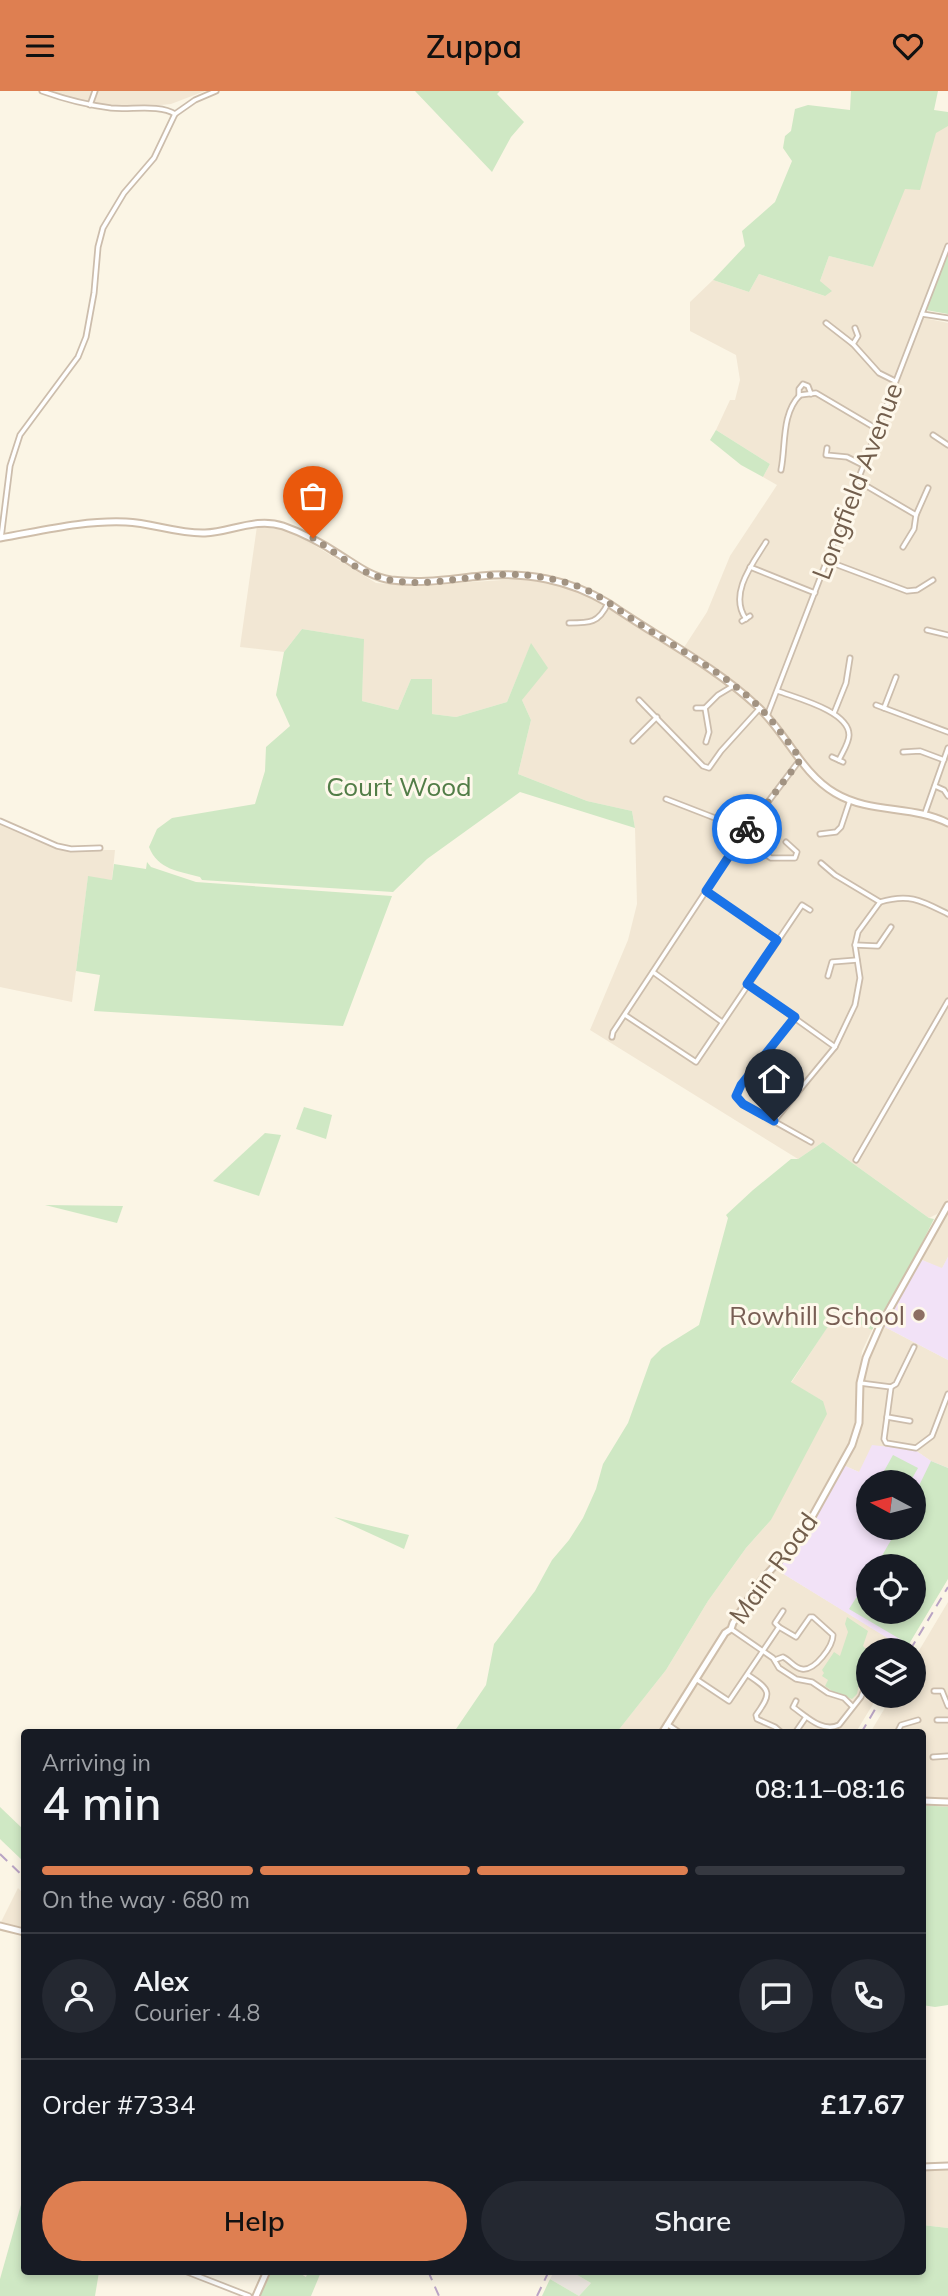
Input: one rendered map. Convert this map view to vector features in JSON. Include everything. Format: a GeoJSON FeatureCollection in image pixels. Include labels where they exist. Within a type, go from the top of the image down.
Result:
{"type":"FeatureCollection","features":[{"type":"Feature","properties":{"kind":"street"},"geometry":{"type":"LineString","coordinates":[[42,91],[90,105],[131,109],[164,108],[176,114]]}},
{"type":"Feature","properties":{"kind":"street"},"geometry":{"type":"LineString","coordinates":[[90,105],[95,91]]}},
{"type":"Feature","properties":{"kind":"street"},"geometry":{"type":"LineString","coordinates":[[216,91],[195,100],[176,114],[154,158],[124,194],[103,228],[86,337],[78,357],[65,377],[20,435],[10,466],[0,538],[102,522],[126,522],[195,533],[264,523],[281,526],[313,538],[365,571],[386,579],[415,583],[485,575],[524,575],[570,584],[608,603],[733,686],[760,708],[814,777],[834,793],[850,800],[925,813],[948,823]]}},
{"type":"Feature","properties":{"kind":"street","name":"Longfield Avenue"},"geometry":{"type":"LineString","coordinates":[[767,716],[948,246]]}},
{"type":"Feature","properties":{"kind":"street"},"geometry":{"type":"LineString","coordinates":[[922,314],[948,318]]}},
{"type":"Feature","properties":{"kind":"street"},"geometry":{"type":"LineString","coordinates":[[826,323],[853,344],[878,373],[895,380]]}},
{"type":"Feature","properties":{"kind":"street"},"geometry":{"type":"LineString","coordinates":[[853,344],[860,332],[855,328]]}},
{"type":"Feature","properties":{"kind":"street"},"geometry":{"type":"LineString","coordinates":[[799,396],[798,390],[803,384],[808,386],[811,394]]}},
{"type":"Feature","properties":{"kind":"street"},"geometry":{"type":"LineString","coordinates":[[780,470],[785,429],[793,404],[799,396],[817,394],[877,429]]}},
{"type":"Feature","properties":{"kind":"street"},"geometry":{"type":"LineString","coordinates":[[933,435],[948,445]]}},
{"type":"Feature","properties":{"kind":"street"},"geometry":{"type":"LineString","coordinates":[[827,449],[826,455],[847,457],[863,465]]}},
{"type":"Feature","properties":{"kind":"street"},"geometry":{"type":"LineString","coordinates":[[858,481],[916,515]]}},
{"type":"Feature","properties":{"kind":"street"},"geometry":{"type":"LineString","coordinates":[[904,547],[914,529],[916,515],[928,488]]}},
{"type":"Feature","properties":{"kind":"street"},"geometry":{"type":"LineString","coordinates":[[746,619],[740,609],[739,599],[750,568],[766,542]]}},
{"type":"Feature","properties":{"kind":"street"},"geometry":{"type":"LineString","coordinates":[[827,561],[908,591],[918,590],[933,580]]}},
{"type":"Feature","properties":{"kind":"street"},"geometry":{"type":"LineString","coordinates":[[750,568],[815,593]]}},
{"type":"Feature","properties":{"kind":"street"},"geometry":{"type":"LineString","coordinates":[[569,623],[597,619],[603,615],[608,603]]}},
{"type":"Feature","properties":{"kind":"street"},"geometry":{"type":"LineString","coordinates":[[927,630],[948,635]]}},
{"type":"Feature","properties":{"kind":"street"},"geometry":{"type":"LineString","coordinates":[[834,713],[846,683],[850,658]]}},
{"type":"Feature","properties":{"kind":"street"},"geometry":{"type":"LineString","coordinates":[[884,708],[896,677]]}},
{"type":"Feature","properties":{"kind":"street"},"geometry":{"type":"LineString","coordinates":[[696,708],[705,708],[718,695],[733,686]]}},
{"type":"Feature","properties":{"kind":"street"},"geometry":{"type":"LineString","coordinates":[[778,691],[834,713],[844,721],[849,732],[841,761],[832,757]]}},
{"type":"Feature","properties":{"kind":"street"},"geometry":{"type":"LineString","coordinates":[[639,700],[703,766],[709,768],[760,708]]}},
{"type":"Feature","properties":{"kind":"street"},"geometry":{"type":"LineString","coordinates":[[876,705],[948,732]]}},
{"type":"Feature","properties":{"kind":"street"},"geometry":{"type":"LineString","coordinates":[[705,708],[709,732],[706,742]]}},
{"type":"Feature","properties":{"kind":"street"},"geometry":{"type":"LineString","coordinates":[[633,741],[657,717]]}},
{"type":"Feature","properties":{"kind":"street"},"geometry":{"type":"LineString","coordinates":[[925,813],[948,748]]}},
{"type":"Feature","properties":{"kind":"street"},"geometry":{"type":"LineString","coordinates":[[903,751],[920,751],[944,760]]}},
{"type":"Feature","properties":{"kind":"street"},"geometry":{"type":"LineString","coordinates":[[612,1037],[742,837],[801,759]]}},
{"type":"Feature","properties":{"kind":"street"},"geometry":{"type":"LineString","coordinates":[[935,786],[944,790],[948,796]]}},
{"type":"Feature","properties":{"kind":"street"},"geometry":{"type":"LineString","coordinates":[[666,799],[715,818],[771,858],[795,858],[797,852],[786,842]]}},
{"type":"Feature","properties":{"kind":"street"},"geometry":{"type":"LineString","coordinates":[[826,828],[823,834],[836,832],[841,827],[850,800]]}},
{"type":"Feature","properties":{"kind":"street"},"geometry":{"type":"LineString","coordinates":[[0,821],[57,846],[71,849],[100,848]]}},
{"type":"Feature","properties":{"kind":"street"},"geometry":{"type":"LineString","coordinates":[[821,863],[835,875],[880,902]]}},
{"type":"Feature","properties":{"kind":"street"},"geometry":{"type":"LineString","coordinates":[[706,891],[777,940]]}},
{"type":"Feature","properties":{"kind":"street"},"geometry":{"type":"LineString","coordinates":[[774,1121],[835,1047],[855,1005],[860,978],[855,945],[858,932],[880,902],[898,896],[923,902],[948,914]]}},
{"type":"Feature","properties":{"kind":"street"},"geometry":{"type":"LineString","coordinates":[[625,1015],[696,1062],[802,905],[810,910]]}},
{"type":"Feature","properties":{"kind":"street"},"geometry":{"type":"LineString","coordinates":[[855,945],[878,946],[891,927]]}},
{"type":"Feature","properties":{"kind":"street"},"geometry":{"type":"LineString","coordinates":[[828,976],[832,962],[857,960]]}},
{"type":"Feature","properties":{"kind":"street"},"geometry":{"type":"LineString","coordinates":[[653,972],[722,1022]]}},
{"type":"Feature","properties":{"kind":"street"},"geometry":{"type":"LineString","coordinates":[[747,984],[835,1047]]}},
{"type":"Feature","properties":{"kind":"street"},"geometry":{"type":"LineString","coordinates":[[856,1160],[948,1000]]}},
{"type":"Feature","properties":{"kind":"street"},"geometry":{"type":"LineString","coordinates":[[795,1017],[741,1085],[736,1096],[743,1104],[811,1142]]}},
{"type":"Feature","properties":{"kind":"street","name":"Main Road"},"geometry":{"type":"LineString","coordinates":[[664,1729],[725,1633],[732,1629],[734,1621],[759,1583],[802,1535],[852,1444],[859,1423],[860,1383],[866,1358],[880,1326],[948,1205]]}},
{"type":"Feature","properties":{"kind":"street"},"geometry":{"type":"LineString","coordinates":[[860,1383],[891,1387],[896,1384],[914,1347]]}},
{"type":"Feature","properties":{"kind":"street"},"geometry":{"type":"LineString","coordinates":[[891,1387],[884,1439],[886,1443],[916,1448],[932,1436],[948,1394]]}},
{"type":"Feature","properties":{"kind":"street"},"geometry":{"type":"LineString","coordinates":[[887,1417],[911,1421]]}},
{"type":"Feature","properties":{"kind":"street"},"geometry":{"type":"LineString","coordinates":[[775,1660],[783,1656],[797,1668],[809,1668],[817,1664],[833,1640],[833,1635],[813,1617],[810,1617],[796,1637],[775,1623],[783,1611]]}},
{"type":"Feature","properties":{"kind":"street"},"geometry":{"type":"LineString","coordinates":[[696,1679],[729,1701],[779,1627]]}},
{"type":"Feature","properties":{"kind":"street"},"geometry":{"type":"LineString","coordinates":[[732,1629],[775,1660],[778,1668],[796,1679],[812,1682],[829,1694],[842,1697],[852,1706]]}},
{"type":"Feature","properties":{"kind":"street"},"geometry":{"type":"LineString","coordinates":[[748,1675],[766,1688],[768,1693],[768,1699],[756,1715],[757,1719],[777,1729]]}},
{"type":"Feature","properties":{"kind":"street"},"geometry":{"type":"LineString","coordinates":[[934,1691],[942,1691],[948,1706]]}},
{"type":"Feature","properties":{"kind":"street"},"geometry":{"type":"LineString","coordinates":[[796,1702],[793,1707],[807,1717],[824,1727],[835,1727],[856,1702]]}},
{"type":"Feature","properties":{"kind":"street"},"geometry":{"type":"LineString","coordinates":[[798,1729],[807,1717]]}},
{"type":"Feature","properties":{"kind":"street"},"geometry":{"type":"LineString","coordinates":[[899,1729],[901,1725],[918,1720]]}},
{"type":"Feature","properties":{"kind":"street"},"geometry":{"type":"LineString","coordinates":[[937,1720],[948,1720]]}},
{"type":"Feature","properties":{"kind":"street"},"geometry":{"type":"LineString","coordinates":[[667,1724],[674,1729]]}},
{"type":"Feature","properties":{"kind":"street"},"geometry":{"type":"LineString","coordinates":[[933,1757],[948,1756]]}},
{"type":"Feature","properties":{"kind":"street"},"geometry":{"type":"LineString","coordinates":[[926,1801],[948,1802]]}},
{"type":"Feature","properties":{"kind":"street"},"geometry":{"type":"LineString","coordinates":[[0,1926],[21,1931]]}},
{"type":"Feature","properties":{"kind":"street"},"geometry":{"type":"LineString","coordinates":[[926,2167],[948,2166]]}},
{"type":"Feature","properties":{"kind":"street"},"geometry":{"type":"LineString","coordinates":[[195,2275],[249,2296]]}},
{"type":"Feature","properties":{"kind":"street"},"geometry":{"type":"LineString","coordinates":[[256,2296],[265,2275]]}},
{"type":"Feature","properties":{"kind":"shaded area"},"geometry":{"type":"Polygon","coordinates":[[[46,91],[205,91],[171,104],[129,108],[90,103],[46,91]]]}},
{"type":"Feature","properties":{"kind":"shaded area"},"geometry":{"type":"Polygon","coordinates":[[[948,114],[948,241],[921,310],[924,318],[948,323],[948,1199],[937,1214],[929,1218],[823,1142],[798,1159],[590,1030],[628,940],[637,904],[635,828],[632,811],[587,801],[518,774],[531,720],[522,700],[531,644],[507,702],[456,717],[432,714],[431,679],[411,679],[398,710],[362,701],[363,639],[302,629],[284,652],[240,647],[257,526],[283,530],[301,537],[376,583],[412,586],[518,579],[555,583],[588,592],[681,652],[707,612],[730,556],[777,485],[763,477],[770,464],[716,430],[730,400],[735,400],[740,380],[736,355],[690,331],[690,302],[713,280],[749,292],[759,274],[825,296],[820,281],[829,256],[873,267],[919,125],[948,114]]]}},
{"type":"Feature","properties":{"kind":"shaded area"},"geometry":{"type":"Polygon","coordinates":[[[0,823],[40,842],[66,850],[115,850],[112,880],[88,877],[72,1002],[0,987],[0,823]]]}},
{"type":"Feature","properties":{"kind":"shaded area"},"geometry":{"type":"Polygon","coordinates":[[[948,1211],[948,1257],[942,1269],[922,1260],[948,1211]]]}},
{"type":"Feature","properties":{"kind":"shaded area","name":"Rowhill School"},"geometry":{"type":"Polygon","coordinates":[[[948,1257],[948,1360],[883,1326],[922,1260],[942,1268],[948,1257]]]}},
{"type":"Feature","properties":{"kind":"shaded area"},"geometry":{"type":"Polygon","coordinates":[[[837,1312],[872,1330],[862,1351],[853,1437],[805,1526],[808,1531],[777,1570],[856,1618],[856,1624],[865,1624],[888,1638],[856,1638],[856,1708],[871,1708],[858,1729],[619,1729],[666,1670],[708,1601],[746,1548],[771,1520],[823,1401],[791,1383],[837,1312]]]}},
{"type":"Feature","properties":{"kind":"shaded area"},"geometry":{"type":"Polygon","coordinates":[[[883,1326],[948,1360],[948,1468],[915,1450],[864,1470],[856,1471],[843,1465],[859,1439],[863,1388],[871,1354],[883,1326]]]}},
{"type":"Feature","properties":{"kind":"shaded area"},"geometry":{"type":"Polygon","coordinates":[[[872,1445],[915,1450],[948,1468],[948,1570],[926,1607],[926,1554],[856,1554],[856,1619],[777,1570],[808,1531],[843,1465],[856,1471],[856,1540],[926,1540],[926,1470],[860,1470],[872,1445]]]}},
{"type":"Feature","properties":{"kind":"shaded area"},"geometry":{"type":"Polygon","coordinates":[[[948,1602],[948,1798],[926,1797],[926,1729],[872,1729],[885,1708],[926,1708],[926,1639],[948,1602]]]}},
{"type":"Feature","properties":{"kind":"shaded area"},"geometry":{"type":"Polygon","coordinates":[[[865,1624],[916,1624],[907,1638],[887,1638],[865,1624]]]}},
{"type":"Feature","properties":{"kind":"shaded area"},"geometry":{"type":"Polygon","coordinates":[[[18,1888],[21,1891],[21,1929],[0,1924],[18,1888]]]}},
{"type":"Feature","properties":{"kind":"shaded area"},"geometry":{"type":"Polygon","coordinates":[[[948,2170],[948,2228],[926,2225],[926,2171],[948,2170]]]}},
{"type":"Feature","properties":{"kind":"shaded area"},"geometry":{"type":"Polygon","coordinates":[[[552,2275],[577,2275],[591,2283],[579,2296],[550,2279],[552,2275]]]}},
{"type":"Feature","properties":{"kind":"green space"},"geometry":{"type":"Polygon","coordinates":[[[415,91],[500,91],[497,94],[524,122],[511,137],[492,172],[415,91]]]}},
{"type":"Feature","properties":{"kind":"green space"},"geometry":{"type":"Polygon","coordinates":[[[851,91],[938,91],[934,110],[948,112],[948,126],[936,133],[920,190],[905,189],[873,267],[829,256],[820,281],[832,291],[825,296],[759,274],[749,292],[713,280],[745,246],[742,231],[775,202],[792,161],[783,148],[785,136],[791,131],[795,109],[808,105],[850,110],[851,91]]]}},
{"type":"Feature","properties":{"kind":"green space"},"geometry":{"type":"Polygon","coordinates":[[[948,252],[948,314],[926,310],[948,252]]]}},
{"type":"Feature","properties":{"kind":"green space"},"geometry":{"type":"Polygon","coordinates":[[[716,430],[770,464],[763,477],[741,465],[710,440],[716,430]]]}},
{"type":"Feature","properties":{"kind":"green space","name":"Court Wood"},"geometry":{"type":"Polygon","coordinates":[[[302,629],[364,639],[362,701],[398,710],[411,679],[432,679],[432,714],[456,717],[507,702],[531,643],[548,668],[522,700],[531,720],[518,774],[587,801],[632,811],[635,828],[520,792],[427,859],[393,892],[202,880],[164,865],[149,847],[157,829],[172,818],[255,804],[265,771],[266,747],[290,726],[276,695],[284,652],[302,629]]]}},
{"type":"Feature","properties":{"kind":"green space"},"geometry":{"type":"Polygon","coordinates":[[[147,862],[151,867],[196,882],[392,896],[343,1026],[94,1011],[100,975],[76,971],[88,876],[112,880],[114,864],[146,869],[147,862]]]}},
{"type":"Feature","properties":{"kind":"green space"},"geometry":{"type":"Polygon","coordinates":[[[304,1107],[332,1115],[326,1139],[296,1129],[304,1107]]]}},
{"type":"Feature","properties":{"kind":"green space"},"geometry":{"type":"Polygon","coordinates":[[[265,1133],[281,1135],[259,1196],[213,1181],[265,1133]]]}},
{"type":"Feature","properties":{"kind":"green space"},"geometry":{"type":"Polygon","coordinates":[[[823,1142],[934,1219],[909,1269],[872,1330],[837,1313],[791,1382],[823,1401],[827,1414],[771,1520],[746,1548],[708,1601],[666,1670],[619,1729],[456,1729],[486,1685],[494,1644],[535,1591],[552,1560],[583,1518],[596,1489],[603,1464],[628,1423],[651,1359],[662,1348],[699,1325],[728,1218],[726,1215],[791,1159],[798,1159],[823,1142]]]}},
{"type":"Feature","properties":{"kind":"green space"},"geometry":{"type":"Polygon","coordinates":[[[45,1205],[123,1206],[117,1223],[45,1205]]]}},
{"type":"Feature","properties":{"kind":"green space"},"geometry":{"type":"Polygon","coordinates":[[[893,1455],[918,1468],[917,1470],[885,1470],[893,1455]]]}},
{"type":"Feature","properties":{"kind":"green space"},"geometry":{"type":"Polygon","coordinates":[[[931,1461],[948,1468],[948,1579],[926,1616],[926,1554],[883,1554],[891,1540],[926,1540],[926,1471],[931,1461]]]}},
{"type":"Feature","properties":{"kind":"green space"},"geometry":{"type":"Polygon","coordinates":[[[334,1517],[409,1535],[404,1549],[334,1517]]]}},
{"type":"Feature","properties":{"kind":"green space"},"geometry":{"type":"Polygon","coordinates":[[[856,1598],[856,1613],[849,1609],[856,1598]]]}},
{"type":"Feature","properties":{"kind":"green space"},"geometry":{"type":"Polygon","coordinates":[[[847,1617],[868,1631],[866,1638],[856,1638],[856,1695],[852,1699],[825,1686],[828,1680],[822,1676],[822,1670],[834,1652],[840,1656],[848,1632],[845,1624],[847,1617]]]}},
{"type":"Feature","properties":{"kind":"green space"},"geometry":{"type":"Polygon","coordinates":[[[874,1624],[921,1624],[913,1638],[898,1638],[874,1624]]]}},
{"type":"Feature","properties":{"kind":"green space"},"geometry":{"type":"Polygon","coordinates":[[[926,1805],[948,1807],[948,2005],[926,2006],[926,1805]]]}},
{"type":"Feature","properties":{"kind":"green space"},"geometry":{"type":"Polygon","coordinates":[[[0,1807],[21,1827],[21,1859],[0,1839],[0,1807]]]}},
{"type":"Feature","properties":{"kind":"green space"},"geometry":{"type":"Polygon","coordinates":[[[21,2205],[21,2275],[98,2275],[95,2296],[0,2296],[0,2279],[21,2205]]]}},
{"type":"Feature","properties":{"kind":"green space"},"geometry":{"type":"Polygon","coordinates":[[[926,2225],[948,2228],[948,2296],[579,2296],[591,2283],[577,2275],[926,2275],[926,2225]]]}},
{"type":"Feature","properties":{"kind":"green space"},"geometry":{"type":"Polygon","coordinates":[[[270,2275],[320,2275],[311,2296],[260,2296],[270,2275]]]}},
{"type":"Feature","properties":{"kind":"green space"},"geometry":{"type":"Polygon","coordinates":[[[550,2279],[579,2296],[542,2296],[550,2279]]]}},
{"type":"Feature","properties":{"kind":"railway"},"geometry":{"type":"LineString","coordinates":[[917,1638],[948,1587]]}},
{"type":"Feature","properties":{"kind":"railway"},"geometry":{"type":"LineString","coordinates":[[863,1729],[876,1708]]}},
{"type":"Feature","properties":{"kind":"railway"},"geometry":{"type":"LineString","coordinates":[[0,1854],[21,1874]]}},
{"type":"Feature","properties":{"kind":"railway"},"geometry":{"type":"LineString","coordinates":[[430,2275],[439,2296]]}},
{"type":"Feature","properties":{"kind":"railway"},"geometry":{"type":"LineString","coordinates":[[537,2296],[547,2275]]}},
{"type":"Feature","properties":{"kind":"way so far"},"geometry":{"type":"LineString","coordinates":[[313,538],[365,571],[390,579],[415,583],[438,582],[504,574],[545,578],[570,584],[590,592],[663,638],[760,708],[801,759],[747,829]]}},
{"type":"Feature","properties":{"kind":"place","name":"Rowhill School"},"geometry":{"type":"Point","coordinates":[919,1315]}},
{"type":"Feature","properties":{"kind":"route"},"geometry":{"type":"LineString","coordinates":[[747,829],[706,891],[777,940],[747,984],[795,1017],[741,1085],[736,1096],[743,1104],[774,1121]]}}]}
